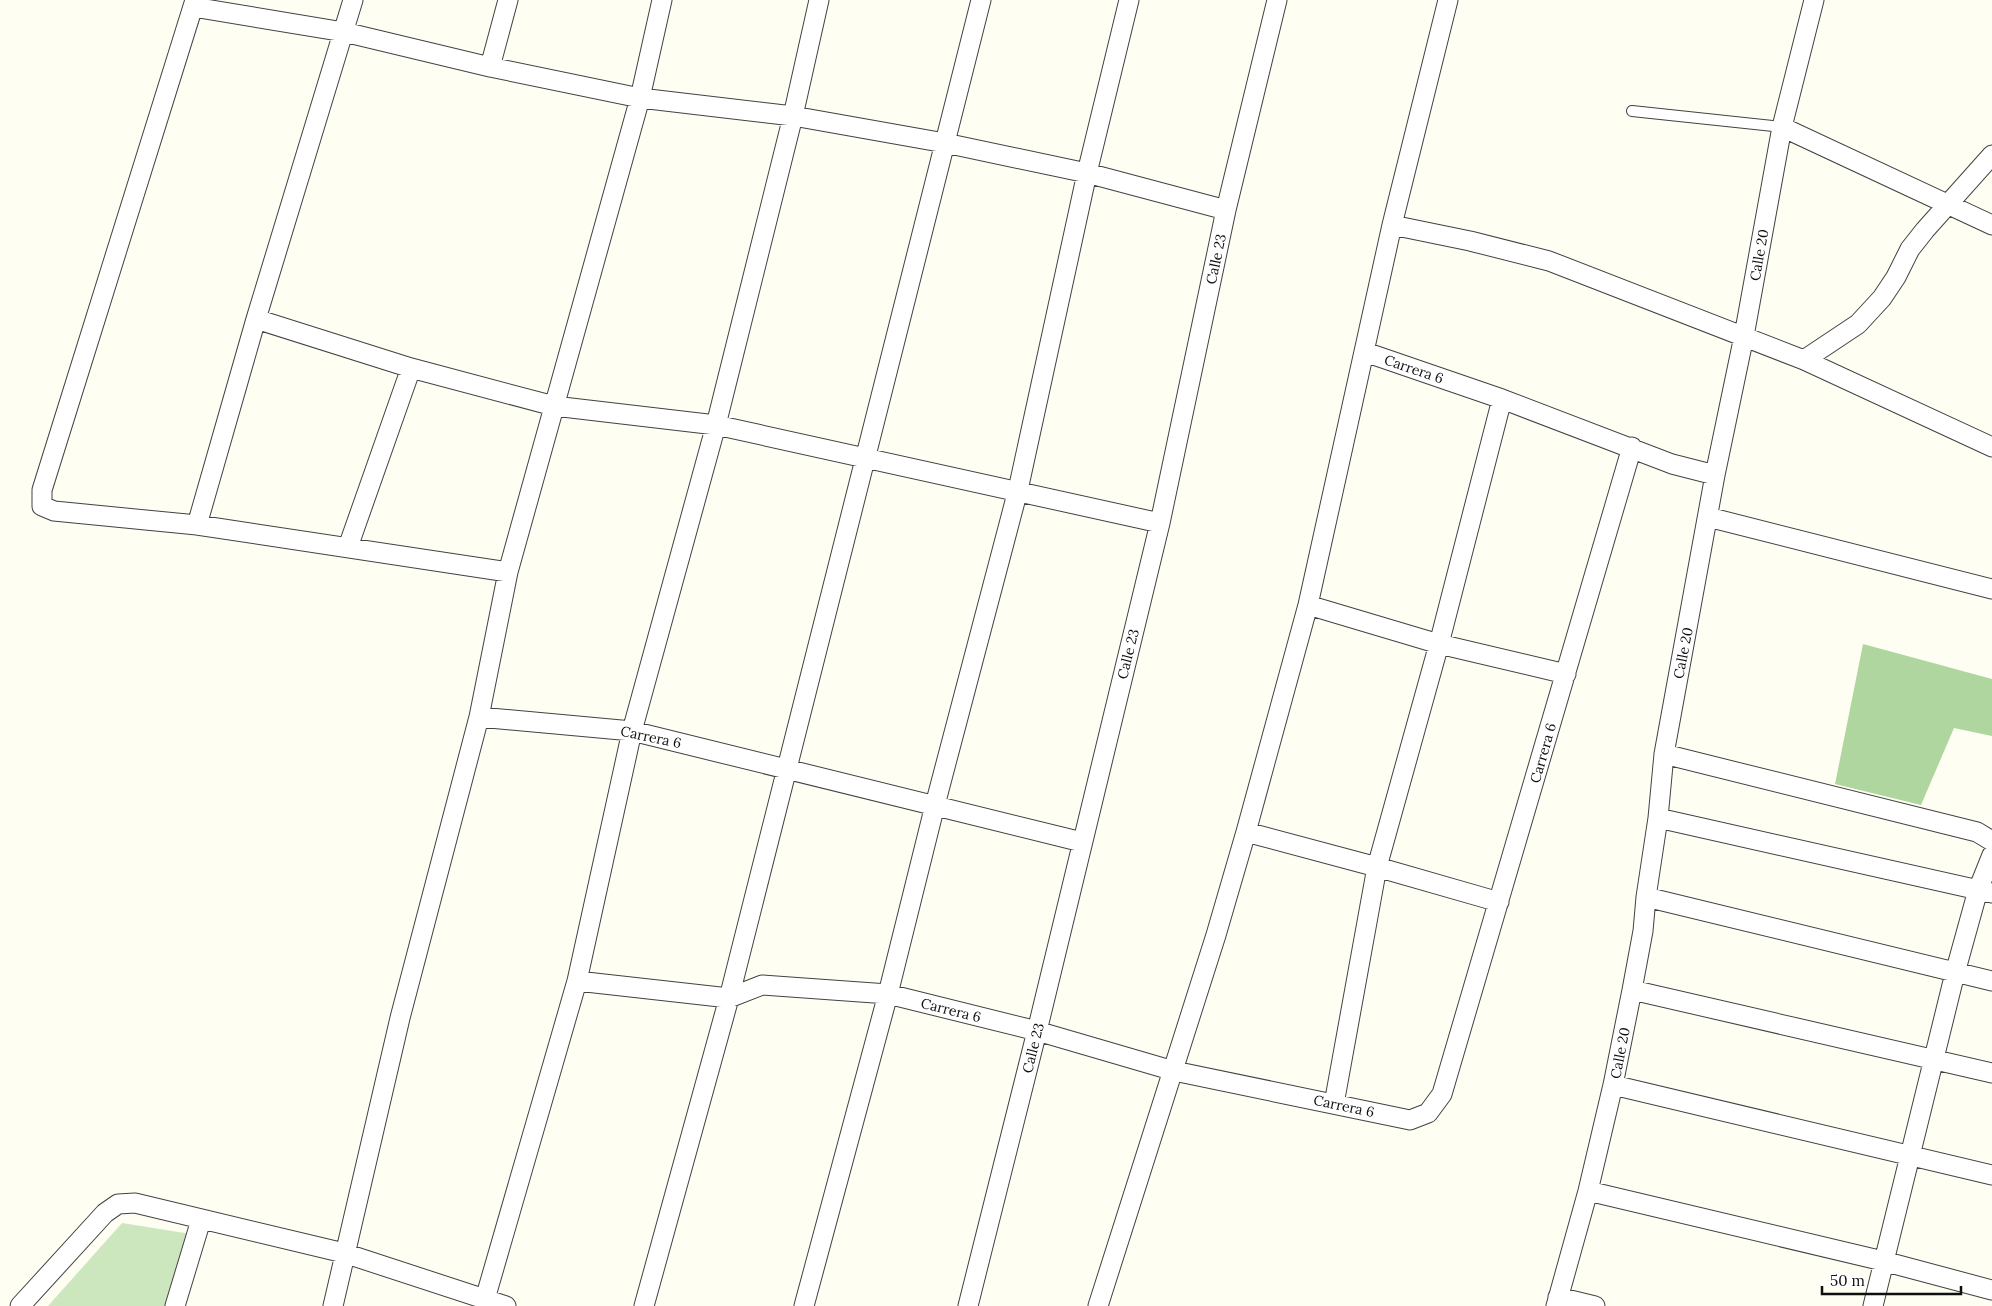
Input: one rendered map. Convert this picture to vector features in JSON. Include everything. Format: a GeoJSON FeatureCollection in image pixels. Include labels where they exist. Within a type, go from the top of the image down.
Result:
{"type":"FeatureCollection","features":[{"type":"Feature","properties":{"kind":"street"},"geometry":{"type":"LineString","coordinates":[[197,525],[256,319],[353,0]]}},
{"type":"Feature","properties":{"kind":"street"},"geometry":{"type":"LineString","coordinates":[[490,67],[508,0]]}},
{"type":"Feature","properties":{"kind":"street"},"geometry":{"type":"LineString","coordinates":[[332,1306],[400,1018],[479,717],[508,572],[640,98],[662,0]]}},
{"type":"Feature","properties":{"kind":"street"},"geometry":{"type":"LineString","coordinates":[[484,1302],[578,981],[632,731],[716,425],[820,0]]}},
{"type":"Feature","properties":{"kind":"street"},"geometry":{"type":"LineString","coordinates":[[644,1306],[729,998],[981,0]]}},
{"type":"Feature","properties":{"kind":"street"},"geometry":{"type":"LineString","coordinates":[[804,1306],[888,994],[935,805],[1018,490],[1087,173],[1129,0]]}},
{"type":"Feature","properties":{"kind":"street","name":"Calle 23"},"geometry":{"type":"LineString","coordinates":[[968,1306],[1038,1031],[1160,523],[1226,210],[1277,0]]}},
{"type":"Feature","properties":{"kind":"street"},"geometry":{"type":"LineString","coordinates":[[1098,1306],[1174,1071],[1246,832],[1308,605],[1392,225],[1448,0]]}},
{"type":"Feature","properties":{"kind":"street","name":"Calle 20"},"geometry":{"type":"LineString","coordinates":[[1557,1302],[1588,1191],[1613,1085],[1632,990],[1643,931],[1646,897],[1658,818],[1664,754],[1715,475],[1744,336],[1782,128],[1814,0]]}},
{"type":"Feature","properties":{"kind":"street"},"geometry":{"type":"LineString","coordinates":[[508,572],[197,525],[54,511],[42,506],[42,490],[194,4],[344,32],[490,67],[640,98],[793,116],[946,143],[1087,173],[1226,210]]}},
{"type":"Feature","properties":{"kind":"street"},"geometry":{"type":"LineString","coordinates":[[1782,128],[1992,225]]}},
{"type":"Feature","properties":{"kind":"street"},"geometry":{"type":"LineString","coordinates":[[1804,360],[1858,324],[1882,298],[1896,278],[1910,249],[1992,156]]}},
{"type":"Feature","properties":{"kind":"street"},"geometry":{"type":"LineString","coordinates":[[1392,225],[1470,241],[1549,261],[1804,360],[1992,447]]}},
{"type":"Feature","properties":{"kind":"street"},"geometry":{"type":"LineString","coordinates":[[256,319],[411,368],[554,406],[716,425],[1018,490],[1160,523]]}},
{"type":"Feature","properties":{"kind":"street","name":"Carrera 6"},"geometry":{"type":"LineString","coordinates":[[1365,352],[1502,399],[1632,447],[1672,464],[1715,475]]}},
{"type":"Feature","properties":{"kind":"street"},"geometry":{"type":"LineString","coordinates":[[348,547],[411,368]]}},
{"type":"Feature","properties":{"kind":"street"},"geometry":{"type":"LineString","coordinates":[[1334,1104],[1377,867],[1439,644],[1502,399]]}},
{"type":"Feature","properties":{"kind":"street","name":"Carrera 6"},"geometry":{"type":"LineString","coordinates":[[578,981],[729,998],[762,985],[888,994],[1038,1031],[1174,1071],[1410,1120],[1428,1113],[1442,1094],[1632,447]]}},
{"type":"Feature","properties":{"kind":"street"},"geometry":{"type":"LineString","coordinates":[[1708,517],[1992,589]]}},
{"type":"Feature","properties":{"kind":"street"},"geometry":{"type":"LineString","coordinates":[[1308,605],[1439,644],[1566,674]]}},
{"type":"Feature","properties":{"kind":"street","name":"Carrera 6"},"geometry":{"type":"LineString","coordinates":[[479,717],[632,731],[1082,842]]}},
{"type":"Feature","properties":{"kind":"street"},"geometry":{"type":"LineString","coordinates":[[1664,754],[1977,832],[1992,847],[1985,892],[1955,973],[1873,1306]]}},
{"type":"Feature","properties":{"kind":"street"},"geometry":{"type":"LineString","coordinates":[[1658,818],[1985,892]]}},
{"type":"Feature","properties":{"kind":"street"},"geometry":{"type":"LineString","coordinates":[[1246,832],[1499,902]]}},
{"type":"Feature","properties":{"kind":"street"},"geometry":{"type":"LineString","coordinates":[[1646,897],[1992,981]]}},
{"type":"Feature","properties":{"kind":"street"},"geometry":{"type":"LineString","coordinates":[[1632,990],[1992,1073]]}},
{"type":"Feature","properties":{"kind":"street"},"geometry":{"type":"LineString","coordinates":[[1613,1085],[1992,1175]]}},
{"type":"Feature","properties":{"kind":"street"},"geometry":{"type":"LineString","coordinates":[[1588,1191],[1883,1261],[1992,1290]]}},
{"type":"Feature","properties":{"kind":"street"},"geometry":{"type":"LineString","coordinates":[[20,1306],[105,1213],[118,1204],[135,1203],[344,1254],[484,1302],[506,1306]]}},
{"type":"Feature","properties":{"kind":"street"},"geometry":{"type":"LineString","coordinates":[[175,1306],[202,1220]]}},
{"type":"Feature","properties":{"kind":"street"},"geometry":{"type":"LineString","coordinates":[[1557,1302],[1595,1306]]}},
{"type":"Feature","properties":{"kind":"lane"},"geometry":{"type":"LineString","coordinates":[[1632,111],[1782,128]]}},
{"type":"Feature","properties":{"kind":"green space"},"geometry":{"type":"Polygon","coordinates":[[[1863,644],[1992,679],[1992,736],[1954,728],[1921,805],[1835,784],[1863,644]]]}},
{"type":"Feature","properties":{"kind":"green space"},"geometry":{"type":"Polygon","coordinates":[[[122,1223],[191,1234],[167,1306],[48,1306],[122,1223]]]}}]}
